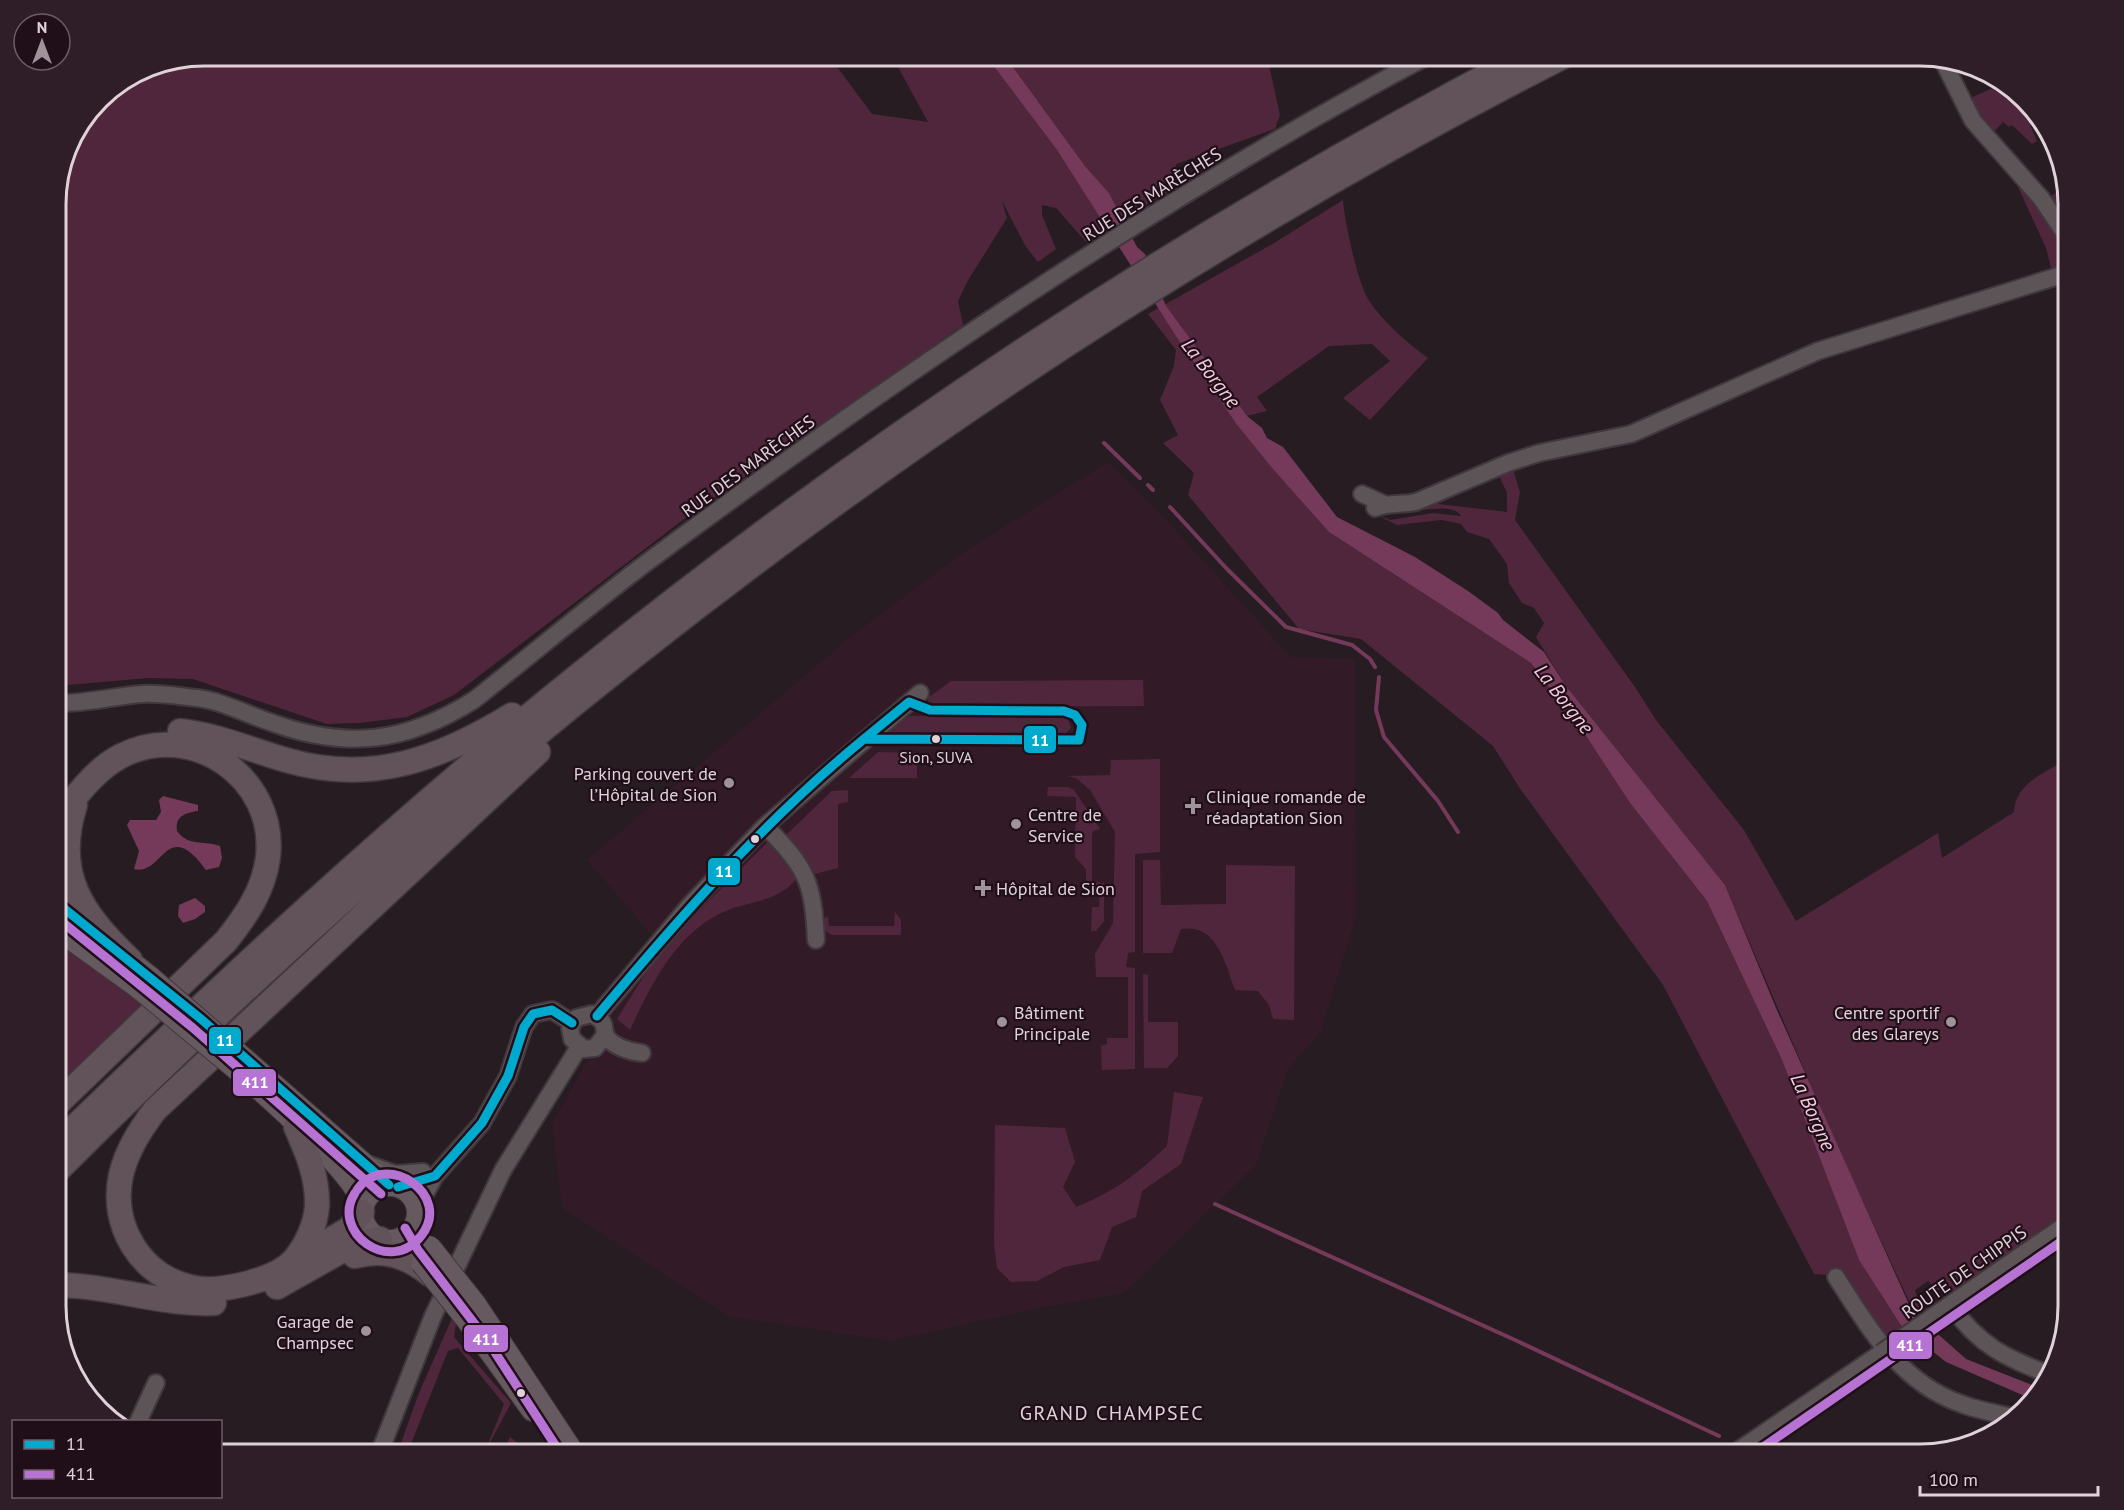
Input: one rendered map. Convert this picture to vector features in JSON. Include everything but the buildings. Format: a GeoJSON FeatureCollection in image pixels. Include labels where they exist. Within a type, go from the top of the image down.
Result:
{"type":"FeatureCollection","features":[{"type":"Feature","properties":{"kind":"highway"},"geometry":{"type":"LineString","coordinates":[[66,1136],[300,914],[455,777],[586,669],[756,538],[876,452],[1253,218],[1507,66]]}},
{"type":"Feature","properties":{"kind":"highway"},"geometry":{"type":"LineString","coordinates":[[1253,218],[1392,148],[1545,66]]}},
{"type":"Feature","properties":{"kind":"highway"},"geometry":{"type":"LineString","coordinates":[[66,1162],[243,991],[376,870],[542,728],[694,608],[1046,347]]}},
{"type":"Feature","properties":{"kind":"highway"},"geometry":{"type":"LineString","coordinates":[[425,1262],[398,1255],[372,1253],[297,1268],[254,1281],[207,1289],[175,1282],[153,1269],[131,1244],[119,1209],[122,1173],[136,1137],[155,1110],[177,1087],[694,608]]}},
{"type":"Feature","properties":{"kind":"highway"},"geometry":{"type":"LineString","coordinates":[[130,960],[105,936],[85,912],[72,884],[67,840],[67,799],[85,765],[100,753],[127,739],[156,732],[206,735],[285,760],[323,768],[365,770],[408,764],[466,741],[586,669]]}},
{"type":"Feature","properties":{"kind":"highway"},"geometry":{"type":"LineString","coordinates":[[66,1095],[226,941],[243,920],[258,892],[268,850],[266,822],[257,799],[245,780],[226,763],[191,747],[159,745],[128,753],[100,771],[67,799]]}},
{"type":"Feature","properties":{"kind":"highway"},"geometry":{"type":"LineString","coordinates":[[296,1127],[314,1173],[317,1206],[311,1231],[297,1268]]}},
{"type":"Feature","properties":{"kind":"highway"},"geometry":{"type":"LineString","coordinates":[[66,1286],[97,1288],[161,1300],[205,1303],[251,1296],[297,1268],[346,1231],[363,1208]]}},
{"type":"Feature","properties":{"kind":"highway"},"geometry":{"type":"LineString","coordinates":[[297,1268],[350,1246],[386,1239]]}},
{"type":"Feature","properties":{"kind":"main road"},"geometry":{"type":"LineString","coordinates":[[66,910],[130,960],[145,983]]}},
{"type":"Feature","properties":{"kind":"main road"},"geometry":{"type":"LineString","coordinates":[[66,935],[145,983],[244,1067],[356,1157],[412,1197],[425,1262],[471,1313],[555,1444]]}},
{"type":"Feature","properties":{"kind":"main road"},"geometry":{"type":"LineString","coordinates":[[244,1067],[296,1127],[351,1184],[363,1208],[368,1230],[425,1262],[471,1313],[567,1444]]}},
{"type":"Feature","properties":{"kind":"main road"},"geometry":{"type":"LineString","coordinates":[[363,1208],[375,1190],[394,1186]]}},
{"type":"Feature","properties":{"kind":"main road"},"geometry":{"type":"LineString","coordinates":[[386,1239],[406,1235],[416,1215]]}},
{"type":"Feature","properties":{"kind":"street","name":"RUE DES MARÈCHES"},"geometry":{"type":"LineString","coordinates":[[66,702],[144,694],[180,696],[220,704],[298,731],[326,738],[355,740],[388,738],[446,718],[474,700],[644,565],[773,471],[1053,279],[1223,172],[1410,66]]}},
{"type":"Feature","properties":{"kind":"street"},"geometry":{"type":"LineString","coordinates":[[1947,69],[1973,121],[2041,198],[2058,223]]}},
{"type":"Feature","properties":{"kind":"street"},"geometry":{"type":"LineString","coordinates":[[1362,494],[1379,506],[1416,502],[1508,463],[1539,453],[1631,434],[1818,351],[2058,276]]}},
{"type":"Feature","properties":{"kind":"street"},"geometry":{"type":"LineString","coordinates":[[597,1016],[690,905],[765,826],[863,739],[920,693]]}},
{"type":"Feature","properties":{"kind":"street"},"geometry":{"type":"LineString","coordinates":[[765,826],[794,858],[808,882],[814,899],[816,940]]}},
{"type":"Feature","properties":{"kind":"street"},"geometry":{"type":"LineString","coordinates":[[416,1215],[435,1176],[482,1123],[500,1092],[529,1018],[547,1010],[555,1011],[572,1023]]}},
{"type":"Feature","properties":{"kind":"street"},"geometry":{"type":"LineString","coordinates":[[586,1014],[597,1016],[604,1024],[605,1035],[595,1048],[579,1047],[572,1039],[572,1023],[586,1014]]}},
{"type":"Feature","properties":{"kind":"street"},"geometry":{"type":"LineString","coordinates":[[605,1035],[629,1052],[642,1053]]}},
{"type":"Feature","properties":{"kind":"street"},"geometry":{"type":"LineString","coordinates":[[383,1444],[433,1316],[502,1170],[579,1047]]}},
{"type":"Feature","properties":{"kind":"street"},"geometry":{"type":"LineString","coordinates":[[356,1157],[380,1170],[410,1175],[454,1157]]}},
{"type":"Feature","properties":{"kind":"street"},"geometry":{"type":"LineString","coordinates":[[394,1186],[435,1176]]}},
{"type":"Feature","properties":{"kind":"street","name":"ROUTE DE CHIPPIS"},"geometry":{"type":"LineString","coordinates":[[1749,1444],[2058,1230]]}},
{"type":"Feature","properties":{"kind":"street"},"geometry":{"type":"LineString","coordinates":[[1836,1277],[1879,1341],[1914,1377],[1959,1404],[2005,1415]]}},
{"type":"Feature","properties":{"kind":"street"},"geometry":{"type":"LineString","coordinates":[[1950,1305],[1997,1353],[2042,1372]]}},
{"type":"Feature","properties":{"kind":"street"},"geometry":{"type":"LineString","coordinates":[[139,1420],[156,1383]]}},
{"type":"Feature","properties":{"kind":"shaded area"},"geometry":{"type":"Polygon","coordinates":[[[195,66],[836,66],[872,114],[928,122],[897,66],[994,66],[1057,150],[1109,229],[1087,243],[1056,208],[1042,205],[1042,215],[1056,249],[1038,262],[1026,247],[1002,201],[1007,218],[967,282],[958,301],[963,325],[688,516],[454,695],[407,717],[360,723],[327,724],[193,679],[148,678],[66,685],[67,186],[76,151],[94,120],[120,94],[143,80],[160,73],[195,66]]]}},
{"type":"Feature","properties":{"kind":"shaded area"},"geometry":{"type":"Polygon","coordinates":[[[1012,66],[1269,66],[1280,115],[1275,129],[1176,164],[1173,189],[1122,219],[1109,193],[1085,166],[1012,66]]]}},
{"type":"Feature","properties":{"kind":"shaded area"},"geometry":{"type":"Polygon","coordinates":[[[1994,87],[2018,106],[2030,120],[2037,141],[2032,144],[2012,125],[2009,127],[2003,122],[1991,135],[1968,99],[1994,87]]]}},
{"type":"Feature","properties":{"kind":"shaded area"},"geometry":{"type":"Polygon","coordinates":[[[2012,174],[2058,237],[2058,270],[2053,276],[2046,248],[2012,174]]]}},
{"type":"Feature","properties":{"kind":"shaded area"},"geometry":{"type":"Polygon","coordinates":[[[2057,192],[2058,212],[2048,198],[2057,192]]]}},
{"type":"Feature","properties":{"kind":"shaded area"},"geometry":{"type":"Polygon","coordinates":[[[1343,200],[1352,251],[1368,299],[1395,331],[1428,358],[1370,420],[1343,398],[1390,361],[1372,344],[1329,346],[1257,397],[1267,411],[1247,416],[1238,426],[1329,532],[1531,663],[1586,736],[1630,803],[1707,901],[1782,1060],[1859,1260],[1902,1327],[1882,1337],[1842,1276],[1814,1274],[1663,985],[1521,790],[1493,746],[1361,639],[1299,629],[1188,495],[1194,473],[1163,443],[1178,435],[1160,400],[1174,366],[1176,350],[1148,314],[1274,243],[1343,200]]]}},
{"type":"Feature","properties":{"kind":"shaded area","name":"Hôpital de Sion"},"geometry":{"type":"Polygon","coordinates":[[[1108,462],[1158,511],[1291,657],[1355,659],[1356,916],[1321,1031],[1289,1068],[1256,1165],[1124,1293],[1029,1310],[890,1341],[729,1316],[562,1208],[552,1124],[612,1015],[662,947],[587,860],[854,634],[964,552],[1108,462]]]}},
{"type":"Feature","properties":{"kind":"shaded area"},"geometry":{"type":"Polygon","coordinates":[[[1512,466],[1520,492],[1515,520],[1635,687],[1656,720],[1744,830],[1796,921],[1938,833],[1942,858],[2014,812],[2020,793],[2026,786],[2058,765],[2058,1218],[1957,1290],[1937,1290],[1928,1281],[1915,1290],[1920,1305],[1915,1314],[1837,1146],[1725,885],[1566,686],[1536,637],[1544,623],[1534,608],[1522,603],[1509,583],[1507,564],[1489,539],[1467,532],[1461,524],[1453,522],[1441,520],[1397,525],[1373,513],[1390,520],[1433,513],[1461,516],[1456,511],[1448,509],[1404,512],[1386,509],[1433,498],[1439,504],[1507,512],[1507,493],[1497,471],[1512,466]]]}},
{"type":"Feature","properties":{"kind":"shaded area"},"geometry":{"type":"Polygon","coordinates":[[[1143,680],[1144,706],[932,707],[927,703],[929,697],[951,681],[1143,680]]]}},
{"type":"Feature","properties":{"kind":"shaded area"},"geometry":{"type":"Polygon","coordinates":[[[1062,715],[1068,719],[1071,728],[1062,737],[891,738],[887,732],[897,722],[910,716],[1062,715]]]}},
{"type":"Feature","properties":{"kind":"shaded area"},"geometry":{"type":"Polygon","coordinates":[[[878,752],[917,753],[917,778],[849,778],[878,752]]]}},
{"type":"Feature","properties":{"kind":"shaded area"},"geometry":{"type":"Polygon","coordinates":[[[1160,759],[1160,852],[1135,854],[1135,952],[1128,953],[1126,967],[1135,968],[1135,1069],[1102,1070],[1101,1046],[1107,1044],[1107,1038],[1128,1038],[1128,977],[1096,977],[1095,954],[1113,923],[1115,832],[1090,790],[1076,778],[1067,776],[1110,775],[1111,760],[1160,759]]]}},
{"type":"Feature","properties":{"kind":"shaded area"},"geometry":{"type":"Polygon","coordinates":[[[1048,787],[1069,787],[1074,790],[1100,829],[1093,831],[1092,835],[1092,882],[1104,883],[1104,921],[1096,931],[1091,931],[1092,907],[1099,907],[1100,890],[1086,890],[1086,869],[1075,857],[1076,797],[1047,796],[1048,787]]]}},
{"type":"Feature","properties":{"kind":"shaded area"},"geometry":{"type":"Polygon","coordinates":[[[848,790],[848,802],[838,804],[838,868],[815,874],[785,836],[832,791],[848,790]]]}},
{"type":"Feature","properties":{"kind":"shaded area"},"geometry":{"type":"Polygon","coordinates":[[[768,842],[797,878],[780,893],[719,914],[689,936],[676,949],[655,980],[630,1030],[617,1019],[662,947],[768,842]]]}},
{"type":"Feature","properties":{"kind":"shaded area"},"geometry":{"type":"Polygon","coordinates":[[[1143,860],[1160,860],[1161,905],[1226,904],[1226,865],[1295,866],[1294,1020],[1273,1019],[1269,1005],[1258,991],[1235,990],[1218,947],[1203,932],[1181,929],[1172,953],[1143,953],[1143,860]]]}},
{"type":"Feature","properties":{"kind":"shaded area"},"geometry":{"type":"Polygon","coordinates":[[[895,912],[901,920],[901,935],[832,935],[822,929],[822,920],[828,916],[829,926],[894,926],[895,912]]]}},
{"type":"Feature","properties":{"kind":"shaded area"},"geometry":{"type":"Polygon","coordinates":[[[66,943],[144,1006],[66,1081],[66,943]]]}},
{"type":"Feature","properties":{"kind":"shaded area"},"geometry":{"type":"Polygon","coordinates":[[[1143,974],[1148,975],[1148,1022],[1178,1022],[1178,1056],[1167,1068],[1144,1068],[1143,974]]]}},
{"type":"Feature","properties":{"kind":"shaded area"},"geometry":{"type":"Polygon","coordinates":[[[1174,1092],[1203,1097],[1181,1164],[1142,1191],[1136,1217],[1112,1227],[1100,1260],[1064,1267],[1037,1281],[1011,1282],[997,1268],[994,1244],[995,1125],[1065,1128],[1075,1162],[1063,1187],[1076,1207],[1102,1195],[1124,1181],[1167,1146],[1174,1092]]]}},
{"type":"Feature","properties":{"kind":"shaded area"},"geometry":{"type":"Polygon","coordinates":[[[452,1318],[456,1323],[454,1337],[511,1403],[488,1444],[504,1404],[458,1348],[448,1351],[411,1444],[401,1444],[419,1393],[452,1318]]]}},
{"type":"Feature","properties":{"kind":"shaded area"},"geometry":{"type":"Polygon","coordinates":[[[510,1437],[518,1443],[518,1444],[507,1444],[510,1437]]]}},
{"type":"Feature","properties":{"kind":"water","name":"La Borgne"},"geometry":{"type":"Polygon","coordinates":[[[994,66],[1012,66],[1085,166],[1109,193],[1137,247],[1145,254],[1166,306],[1247,416],[1262,428],[1267,438],[1283,447],[1337,517],[1415,557],[1468,591],[1544,652],[1566,686],[1725,885],[1776,1008],[1912,1311],[1966,1359],[2033,1385],[2025,1396],[1946,1362],[1902,1327],[1859,1260],[1782,1060],[1707,901],[1630,803],[1586,736],[1531,663],[1329,532],[1238,426],[1176,336],[1057,150],[994,66]]]}},
{"type":"Feature","properties":{"kind":"water"},"geometry":{"type":"Polygon","coordinates":[[[163,796],[198,805],[198,811],[185,814],[179,819],[177,831],[191,841],[220,846],[222,858],[219,867],[206,870],[193,854],[182,848],[173,848],[152,865],[144,869],[134,869],[139,851],[127,825],[130,820],[156,820],[161,812],[159,800],[163,796]]]}},
{"type":"Feature","properties":{"kind":"water"},"geometry":{"type":"Polygon","coordinates":[[[195,898],[205,906],[205,912],[183,923],[178,916],[179,905],[195,898]]]}},
{"type":"Feature","properties":{"kind":"waterway"},"geometry":{"type":"LineString","coordinates":[[1104,443],[1140,478]]}},
{"type":"Feature","properties":{"kind":"waterway"},"geometry":{"type":"LineString","coordinates":[[1148,485],[1153,490]]}},
{"type":"Feature","properties":{"kind":"waterway"},"geometry":{"type":"LineString","coordinates":[[1170,507],[1227,569],[1286,627],[1352,645],[1370,659],[1375,667]]}},
{"type":"Feature","properties":{"kind":"waterway"},"geometry":{"type":"LineString","coordinates":[[1379,677],[1376,710],[1384,737],[1438,801],[1458,832]]}},
{"type":"Feature","properties":{"kind":"waterway"},"geometry":{"type":"LineString","coordinates":[[1215,1204],[1515,1340],[1719,1436]]}},
{"type":"Feature","properties":{"kind":"transit line","name":"11"},"geometry":{"type":"LineString","coordinates":[[909,702],[930,710],[1064,711],[1075,715],[1082,725],[1079,740],[864,739],[909,702]]}},
{"type":"Feature","properties":{"kind":"transit line","name":"11"},"geometry":{"type":"LineString","coordinates":[[597,1016],[724,871],[792,803],[864,739]]}},
{"type":"Feature","properties":{"kind":"transit line","name":"11"},"geometry":{"type":"LineString","coordinates":[[66,910],[201,1019],[389,1185]]}},
{"type":"Feature","properties":{"kind":"transit line","name":"411"},"geometry":{"type":"LineString","coordinates":[[66,925],[193,1028],[381,1194]]}},
{"type":"Feature","properties":{"kind":"transit line","name":"11"},"geometry":{"type":"LineString","coordinates":[[398,1187],[435,1176],[482,1123],[508,1076],[524,1027],[533,1014],[552,1010],[572,1023]]}},
{"type":"Feature","properties":{"kind":"transit line","name":"411"},"geometry":{"type":"LineString","coordinates":[[355,1193],[349,1208],[350,1222],[367,1244],[380,1250],[394,1252],[408,1247],[421,1236],[429,1221],[429,1206],[423,1193],[412,1182],[398,1176],[383,1174],[369,1179],[357,1190]]}},
{"type":"Feature","properties":{"kind":"transit line","name":"411"},"geometry":{"type":"LineString","coordinates":[[405,1228],[418,1250],[487,1340],[555,1444]]}},
{"type":"Feature","properties":{"kind":"transit line","name":"411"},"geometry":{"type":"LineString","coordinates":[[1768,1444],[2058,1244]]}},
{"type":"Feature","properties":{"kind":"place","name":"Sion, SUVA"},"geometry":{"type":"Point","coordinates":[936,739]}},
{"type":"Feature","properties":{"kind":"place","name":"Parking couvert de l’Hôpital de Sion"},"geometry":{"type":"Point","coordinates":[729,783]}},
{"type":"Feature","properties":{"kind":"place","name":"Clinique romande de réadaptation Sion"},"geometry":{"type":"Point","coordinates":[1193,806]}},
{"type":"Feature","properties":{"kind":"place","name":"Centre de Service"},"geometry":{"type":"Point","coordinates":[1016,824]}},
{"type":"Feature","properties":{"kind":"place","name":"Hôpital de Sion"},"geometry":{"type":"Point","coordinates":[983,888]}},
{"type":"Feature","properties":{"kind":"place","name":"Bâtiment Principale"},"geometry":{"type":"Point","coordinates":[1002,1022]}},
{"type":"Feature","properties":{"kind":"place","name":"Centre sportif des Glareys"},"geometry":{"type":"Point","coordinates":[1951,1022]}},
{"type":"Feature","properties":{"kind":"place","name":"Garage de Champsec"},"geometry":{"type":"Point","coordinates":[366,1331]}},
{"type":"Feature","properties":{"kind":"district","name":"GRAND CHAMPSEC"},"geometry":{"type":"Point","coordinates":[1112,1413]}}]}
